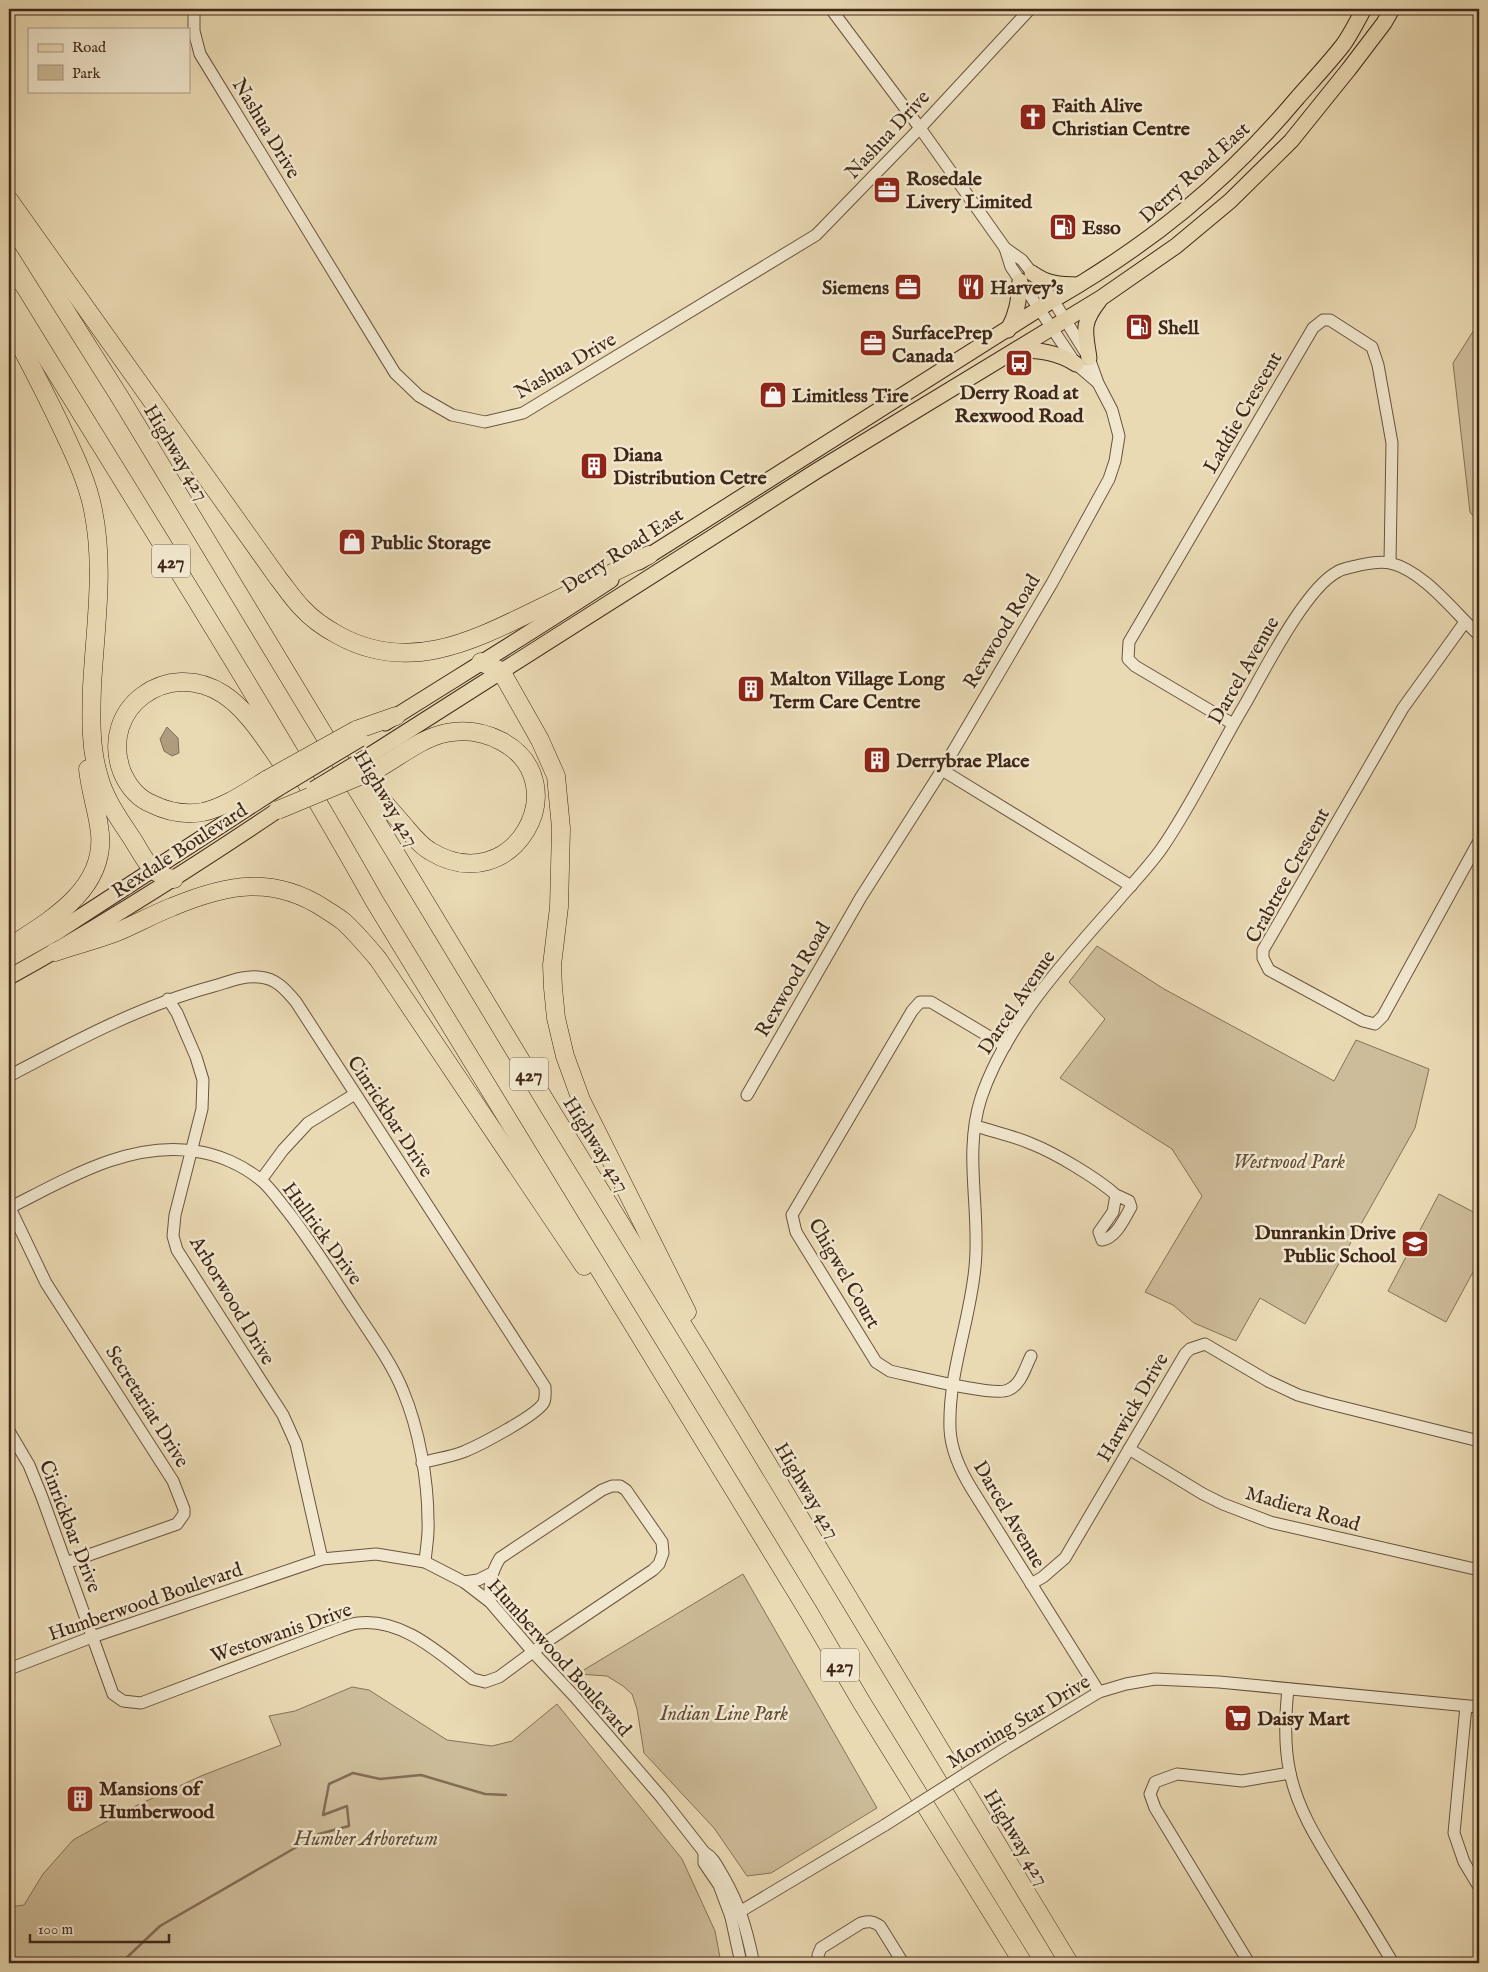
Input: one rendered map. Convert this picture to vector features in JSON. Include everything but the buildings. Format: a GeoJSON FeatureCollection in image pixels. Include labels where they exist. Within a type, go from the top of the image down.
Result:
{"type":"FeatureCollection","features":[{"type":"Feature","properties":{"kind":"highway"},"geometry":{"type":"LineString","coordinates":[[9,200],[278,578],[302,609],[327,629],[351,642],[379,651],[402,654],[438,650],[497,629],[648,555]]}},
{"type":"Feature","properties":{"kind":"highway","name":"Highway 427"},"geometry":{"type":"LineString","coordinates":[[9,221],[121,399],[1069,1963]]}},
{"type":"Feature","properties":{"kind":"highway","name":"427"},"geometry":{"type":"LineString","coordinates":[[9,296],[333,826],[375,902],[808,1611],[862,1703],[1023,1963]]}},
{"type":"Feature","properties":{"kind":"highway"},"geometry":{"type":"LineString","coordinates":[[9,325],[72,450],[83,476],[93,509],[100,569],[91,719],[86,745],[89,775],[100,834],[99,852],[95,869],[86,885],[58,915],[9,947]]}},
{"type":"Feature","properties":{"kind":"highway"},"geometry":{"type":"LineString","coordinates":[[481,662],[501,671],[540,740],[552,764],[558,783],[561,828],[559,907],[552,965],[556,1018],[565,1056],[582,1100],[738,1415]]}},
{"type":"Feature","properties":{"kind":"highway"},"geometry":{"type":"LineString","coordinates":[[333,826],[317,812],[262,735],[241,709],[208,685],[180,681],[167,683],[151,690],[136,701],[121,725],[117,737],[118,752],[125,779],[132,791],[164,810],[183,813],[204,812],[273,784],[358,734],[396,716]]}},
{"type":"Feature","properties":{"kind":"highway"},"geometry":{"type":"LineString","coordinates":[[91,719],[94,754],[99,778],[118,817],[152,870],[162,877],[174,879]]}},
{"type":"Feature","properties":{"kind":"highway"},"geometry":{"type":"LineString","coordinates":[[278,810],[375,761],[444,733],[466,730],[491,735],[508,744],[518,753],[528,767],[533,780],[536,801],[533,819],[524,834],[512,848],[500,856],[470,864],[451,861],[429,851],[417,840],[322,731]]}},
{"type":"Feature","properties":{"kind":"highway"},"geometry":{"type":"LineString","coordinates":[[55,952],[116,932],[200,896],[251,886],[272,887],[298,894],[343,921],[378,958],[623,1324],[658,1366]]}},
{"type":"Feature","properties":{"kind":"main road","name":"Derry Road East"},"geometry":{"type":"LineString","coordinates":[[396,716],[563,612],[648,555],[1053,300],[1080,285],[1154,235],[1200,200],[1244,158],[1283,116],[1342,45],[1364,9]]}},
{"type":"Feature","properties":{"kind":"main road","name":"Derry Road East"},"geometry":{"type":"LineString","coordinates":[[375,761],[501,671],[818,470],[1101,298],[1176,246],[1230,201],[1291,141],[1349,69],[1384,23],[1392,9]]}},
{"type":"Feature","properties":{"kind":"main road"},"geometry":{"type":"LineString","coordinates":[[1008,330],[1015,318],[1026,277],[1058,285],[1080,285]]}},
{"type":"Feature","properties":{"kind":"main road"},"geometry":{"type":"LineString","coordinates":[[1015,350],[1043,350],[1083,361],[1084,330],[1091,311],[1101,298]]}},
{"type":"Feature","properties":{"kind":"main road","name":"Rexdale Boulevard"},"geometry":{"type":"LineString","coordinates":[[9,959],[57,932],[152,870],[273,784]]}},
{"type":"Feature","properties":{"kind":"main road","name":"Rexdale Boulevard"},"geometry":{"type":"LineString","coordinates":[[9,977],[55,952],[174,879],[278,810]]}},
{"type":"Feature","properties":{"kind":"street","name":"Nashua Drive"},"geometry":{"type":"LineString","coordinates":[[194,9],[194,31],[200,54],[395,373],[430,404],[452,415],[485,422],[523,413],[816,234],[920,128],[1030,9]]}},
{"type":"Feature","properties":{"kind":"street","name":"Rexwood Road"},"geometry":{"type":"LineString","coordinates":[[747,1095],[861,897],[942,770],[1052,583],[1109,479],[1115,461],[1118,436],[1112,410],[1098,383],[1083,361],[1052,328],[1039,310],[1026,277],[1022,260],[1006,248],[832,9]]}},
{"type":"Feature","properties":{"kind":"street","name":"Rexwood Road"},"geometry":{"type":"LineString","coordinates":[[1026,277],[1053,300],[1065,319],[1083,361]]}},
{"type":"Feature","properties":{"kind":"street","name":"Laddie Crescent"},"geometry":{"type":"LineString","coordinates":[[1233,724],[1135,666],[1128,659],[1129,642],[1313,328],[1323,320],[1330,320],[1372,347],[1378,365],[1392,443],[1390,563]]}},
{"type":"Feature","properties":{"kind":"street","name":"Darcel Avenue"},"geometry":{"type":"LineString","coordinates":[[1099,1692],[958,1465],[950,1433],[952,1385],[975,1271],[977,1244],[972,1170],[973,1145],[980,1100],[1005,1046],[1047,982],[1161,849],[1202,783],[1233,724],[1300,611],[1321,585],[1336,572],[1370,563],[1390,563],[1412,572],[1479,635]]}},
{"type":"Feature","properties":{"kind":"street","name":"Crabtree Crescent"},"geometry":{"type":"LineString","coordinates":[[1465,622],[1403,708],[1263,950],[1263,958],[1269,970],[1363,1021],[1375,1024],[1383,1016],[1479,841]]}},
{"type":"Feature","properties":{"kind":"street"},"geometry":{"type":"LineString","coordinates":[[942,770],[1131,886]]}},
{"type":"Feature","properties":{"kind":"street","name":"Cinrickbar Drive"},"geometry":{"type":"LineString","coordinates":[[9,1076],[76,1040],[168,999],[242,978],[260,977],[273,981],[283,987],[296,1002],[544,1387],[546,1396],[544,1404],[532,1414],[485,1442],[461,1453],[422,1463]]}},
{"type":"Feature","properties":{"kind":"street","name":"Arborwood Drive"},"geometry":{"type":"LineString","coordinates":[[168,999],[177,1013],[196,1057],[203,1080],[202,1109],[175,1215],[173,1236],[177,1250],[282,1415],[296,1444],[322,1559]]}},
{"type":"Feature","properties":{"kind":"street","name":"Chigwel Court"},"geometry":{"type":"LineString","coordinates":[[1005,1046],[932,1002],[920,1002],[912,1010],[792,1215],[796,1232],[876,1362],[890,1371],[952,1385],[999,1392],[1008,1391],[1018,1384],[1031,1356]]}},
{"type":"Feature","properties":{"kind":"street"},"geometry":{"type":"LineString","coordinates":[[261,1180],[283,1150],[308,1123],[355,1094]]}},
{"type":"Feature","properties":{"kind":"street"},"geometry":{"type":"LineString","coordinates":[[976,1126],[1031,1144],[1106,1186],[1116,1195]]}},
{"type":"Feature","properties":{"kind":"street","name":"Hullrick Drive"},"geometry":{"type":"LineString","coordinates":[[9,1208],[90,1168],[120,1157],[169,1149],[193,1150],[219,1156],[261,1180],[309,1238],[378,1346],[403,1391],[415,1430],[427,1498],[428,1523],[425,1562]]}},
{"type":"Feature","properties":{"kind":"street","name":"Secretariat Drive"},"geometry":{"type":"LineString","coordinates":[[9,1208],[46,1283],[173,1481],[184,1509],[184,1514],[176,1524],[66,1563]]}},
{"type":"Feature","properties":{"kind":"street","name":"Harwick Drive"},"geometry":{"type":"LineString","coordinates":[[1031,1584],[1043,1577],[1065,1558],[1190,1348],[1205,1344],[1268,1381],[1298,1395],[1479,1440]]}},
{"type":"Feature","properties":{"kind":"street","name":"Cinrickbar Drive"},"geometry":{"type":"LineString","coordinates":[[9,1431],[29,1465],[92,1637]]}},
{"type":"Feature","properties":{"kind":"street","name":"Madiera Road"},"geometry":{"type":"LineString","coordinates":[[1129,1450],[1222,1504],[1270,1522],[1479,1570]]}},
{"type":"Feature","properties":{"kind":"street","name":"Westowanis Drive"},"geometry":{"type":"LineString","coordinates":[[92,1637],[113,1694],[118,1699],[130,1703],[141,1703],[329,1632],[359,1623],[401,1630],[423,1641],[473,1679],[489,1682],[499,1677],[657,1567],[663,1553],[662,1542],[631,1495],[620,1486],[612,1486],[602,1490],[507,1552],[500,1558],[492,1573]]}},
{"type":"Feature","properties":{"kind":"street","name":"Humberwood Boulevard"},"geometry":{"type":"LineString","coordinates":[[9,1669],[92,1637],[322,1559],[376,1554],[425,1562],[464,1582],[490,1602],[575,1697],[704,1852],[712,1857],[754,1960],[752,1963]]}},
{"type":"Feature","properties":{"kind":"street"},"geometry":{"type":"LineString","coordinates":[[464,1582],[478,1580],[492,1573]]}},
{"type":"Feature","properties":{"kind":"street"},"geometry":{"type":"LineString","coordinates":[[490,1602],[489,1584],[492,1573]]}},
{"type":"Feature","properties":{"kind":"street","name":"Morning Star Drive"},"geometry":{"type":"LineString","coordinates":[[736,1914],[885,1825],[1099,1692],[1144,1680],[1163,1679],[1219,1682],[1479,1707]]}},
{"type":"Feature","properties":{"kind":"street"},"geometry":{"type":"LineString","coordinates":[[1288,1689],[1286,1737],[1290,1773],[1300,1805],[1312,1830],[1393,1963]]}},
{"type":"Feature","properties":{"kind":"street"},"geometry":{"type":"LineString","coordinates":[[1466,1706],[1454,1833],[1464,1862],[1479,1887]]}},
{"type":"Feature","properties":{"kind":"street"},"geometry":{"type":"LineString","coordinates":[[1249,1963],[1155,1808],[1150,1794],[1155,1782],[1177,1774],[1242,1781],[1290,1773]]}},
{"type":"Feature","properties":{"kind":"street","name":"Humberwood Boulevard"},"geometry":{"type":"LineString","coordinates":[[736,1914],[741,1963]]}},
{"type":"Feature","properties":{"kind":"street"},"geometry":{"type":"LineString","coordinates":[[819,1963],[818,1955],[821,1948],[861,1923],[874,1922],[880,1926],[903,1963]]}},
{"type":"Feature","properties":{"kind":"green space"},"geometry":{"type":"Polygon","coordinates":[[[1479,322],[1479,524],[1470,512],[1453,363],[1479,322]]]}},
{"type":"Feature","properties":{"kind":"green space","name":"Westwood Park"},"geometry":{"type":"Polygon","coordinates":[[[1097,946],[1164,989],[1334,1081],[1356,1040],[1429,1069],[1415,1128],[1305,1324],[1260,1298],[1236,1341],[1194,1323],[1173,1305],[1145,1292],[1202,1196],[1172,1149],[1060,1078],[1105,1019],[1069,982],[1097,946]]]}},
{"type":"Feature","properties":{"kind":"green space"},"geometry":{"type":"Polygon","coordinates":[[[1439,1194],[1479,1215],[1479,1261],[1446,1322],[1388,1291],[1439,1194]]]}},
{"type":"Feature","properties":{"kind":"green space","name":"Indian Line Park"},"geometry":{"type":"Polygon","coordinates":[[[743,1574],[877,1808],[771,1873],[747,1876],[714,1828],[644,1753],[637,1709],[632,1694],[607,1676],[577,1674],[743,1574]]]}},
{"type":"Feature","properties":{"kind":"green space","name":"Humber Arboretum"},"geometry":{"type":"Polygon","coordinates":[[[352,1687],[369,1690],[447,1740],[492,1746],[512,1741],[557,1704],[682,1859],[715,1931],[721,1963],[9,1963],[9,1907],[24,1905],[43,1874],[73,1840],[129,1809],[201,1776],[281,1745],[269,1716],[295,1711],[352,1687]]]}},
{"type":"Feature","properties":{"kind":"shaded area"},"geometry":{"type":"Polygon","coordinates":[[[167,727],[178,738],[179,753],[172,756],[164,751],[160,739],[167,727]]]}},
{"type":"Feature","properties":{"kind":"waterway"},"geometry":{"type":"LineString","coordinates":[[121,1963],[160,1926],[319,1834],[349,1826],[347,1806],[323,1815],[329,1784],[353,1773],[380,1779],[421,1775],[485,1794],[506,1795]]}},
{"type":"Feature","properties":{"kind":"waterway"},"geometry":{"type":"LineString","coordinates":[[688,1963],[699,1958]]}},
{"type":"Feature","properties":{"kind":"place","name":"Faith Alive Christian Centre"},"geometry":{"type":"Point","coordinates":[1033,117]}},
{"type":"Feature","properties":{"kind":"place","name":"Rosedale Livery Limited"},"geometry":{"type":"Point","coordinates":[887,190]}},
{"type":"Feature","properties":{"kind":"place","name":"Esso"},"geometry":{"type":"Point","coordinates":[1063,227]}},
{"type":"Feature","properties":{"kind":"place","name":"Siemens"},"geometry":{"type":"Point","coordinates":[908,287]}},
{"type":"Feature","properties":{"kind":"place","name":"Harvey's"},"geometry":{"type":"Point","coordinates":[971,287]}},
{"type":"Feature","properties":{"kind":"place","name":"Shell"},"geometry":{"type":"Point","coordinates":[1139,327]}},
{"type":"Feature","properties":{"kind":"place","name":"SurfacePrep Canada"},"geometry":{"type":"Point","coordinates":[873,343]}},
{"type":"Feature","properties":{"kind":"place","name":"Derry Road at Rexwood Road"},"geometry":{"type":"Point","coordinates":[1019,363]}},
{"type":"Feature","properties":{"kind":"place","name":"Limitless Tire"},"geometry":{"type":"Point","coordinates":[773,395]}},
{"type":"Feature","properties":{"kind":"place","name":"Diana Distribution Cetre"},"geometry":{"type":"Point","coordinates":[594,466]}},
{"type":"Feature","properties":{"kind":"place","name":"Public Storage"},"geometry":{"type":"Point","coordinates":[352,542]}},
{"type":"Feature","properties":{"kind":"place","name":"Malton Village Long Term Care Centre"},"geometry":{"type":"Point","coordinates":[751,689]}},
{"type":"Feature","properties":{"kind":"place","name":"Derrybrae Place"},"geometry":{"type":"Point","coordinates":[877,760]}},
{"type":"Feature","properties":{"kind":"place","name":"Dunrankin Drive Public School"},"geometry":{"type":"Point","coordinates":[1415,1244]}},
{"type":"Feature","properties":{"kind":"place","name":"Daisy Mart"},"geometry":{"type":"Point","coordinates":[1238,1718]}},
{"type":"Feature","properties":{"kind":"place","name":"Mansions of Humberwood"},"geometry":{"type":"Point","coordinates":[80,1799]}}]}
